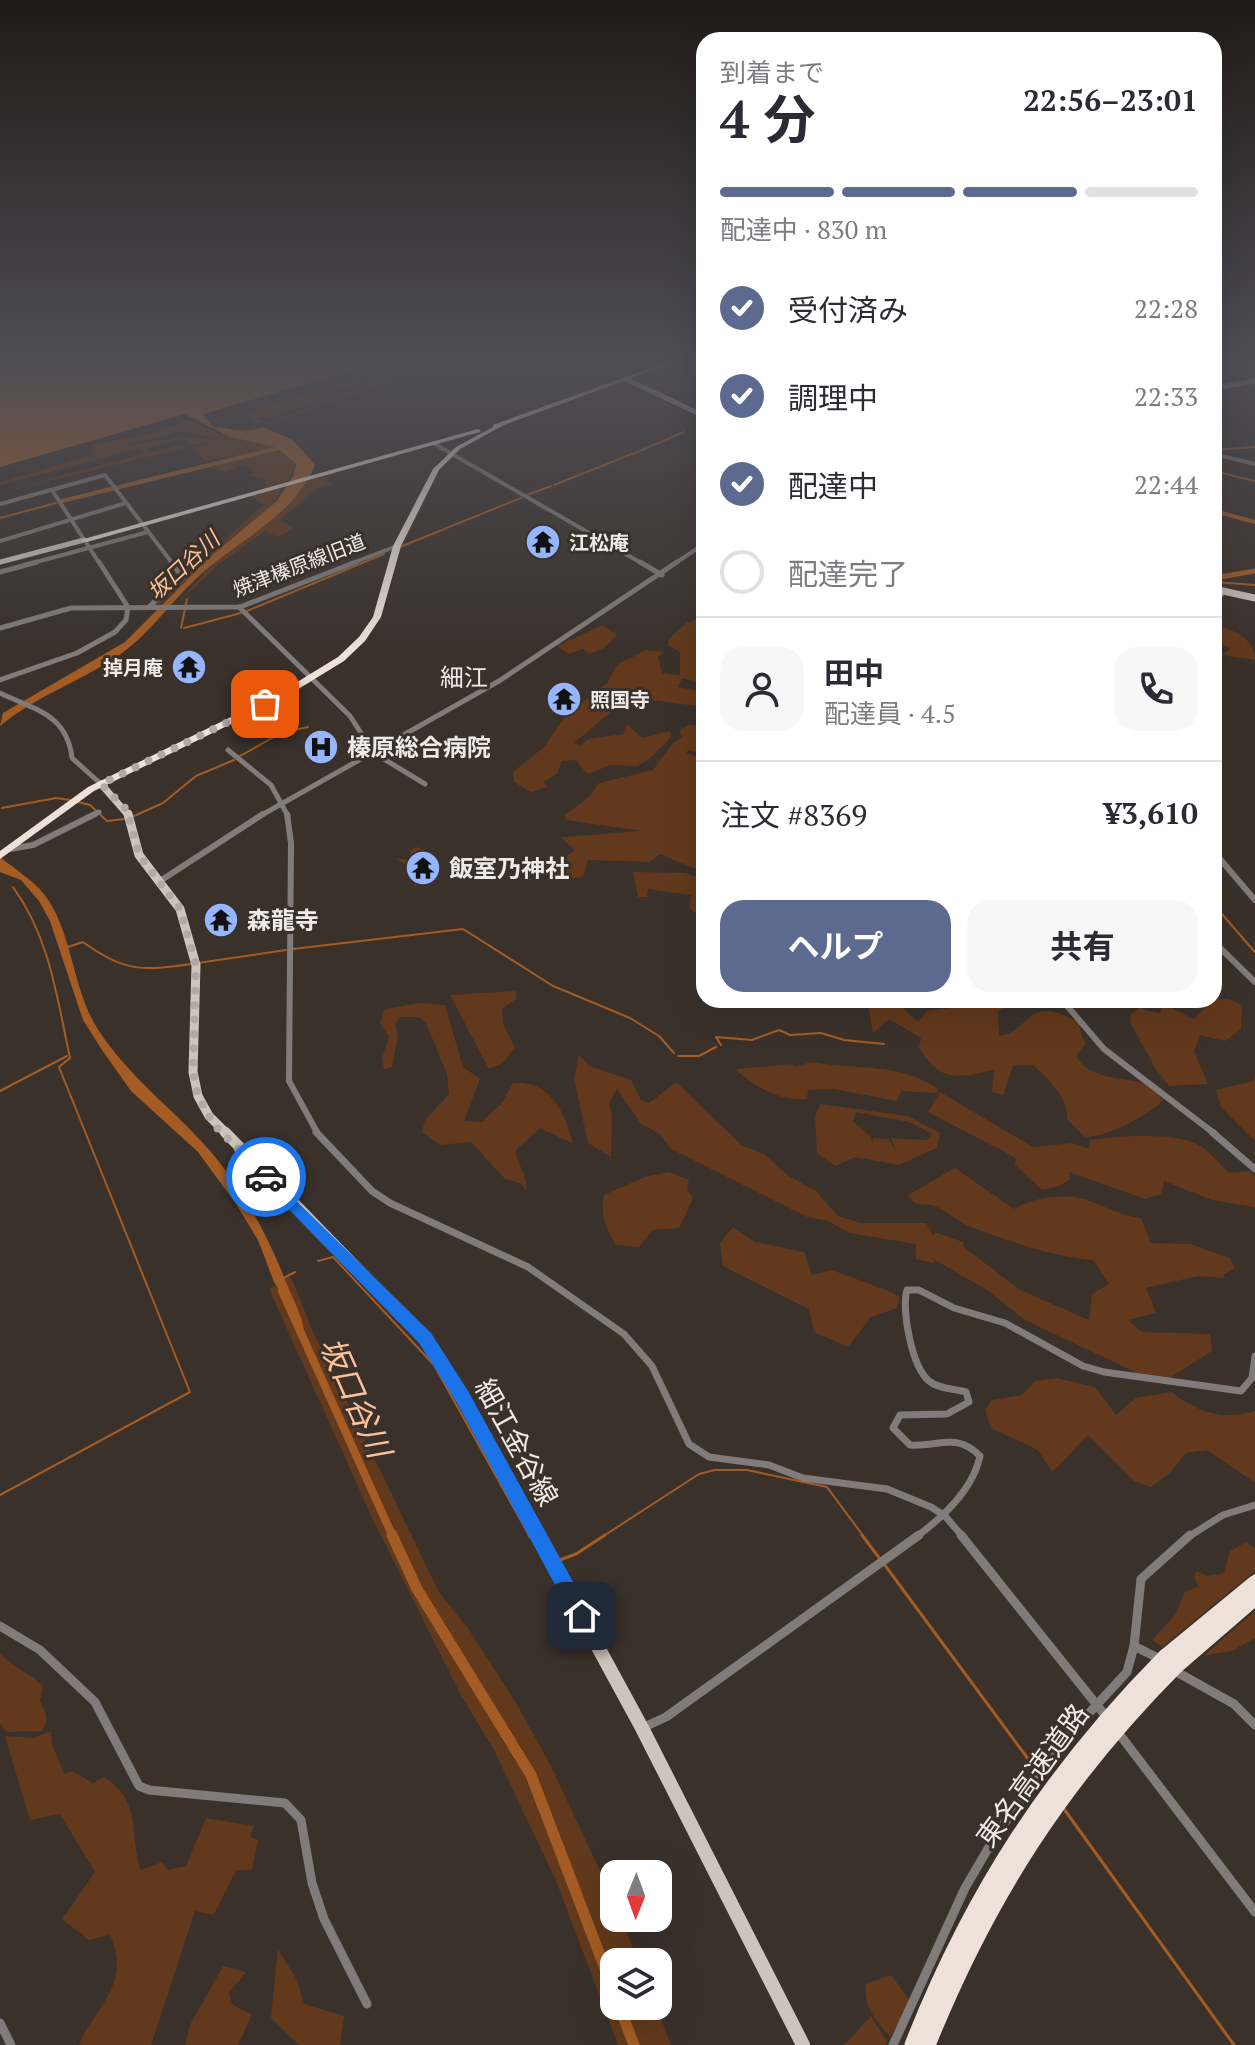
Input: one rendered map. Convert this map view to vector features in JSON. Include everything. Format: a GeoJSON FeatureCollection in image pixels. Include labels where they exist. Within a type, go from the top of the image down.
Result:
{"type":"FeatureCollection","features":[{"type":"Feature","properties":{"kind":"highway"},"geometry":{"type":"LineString","coordinates":[[85,542],[142,523],[374,459]]}},
{"type":"Feature","properties":{"kind":"highway"},"geometry":{"type":"LineString","coordinates":[[4,853],[101,784],[311,680],[349,652],[377,617],[397,546],[432,476],[446,459]]}},
{"type":"Feature","properties":{"kind":"highway","name":"東名高速道路"},"geometry":{"type":"LineString","coordinates":[[913,2045],[953,1949],[1019,1829],[1094,1730],[1255,1582]]}},
{"type":"Feature","properties":{"kind":"highway","name":"東名高速道路"},"geometry":{"type":"LineString","coordinates":[[927,2045],[986,1914],[1031,1834],[1098,1743],[1170,1661],[1255,1598]]}},
{"type":"Feature","properties":{"kind":"main road"},"geometry":{"type":"LineString","coordinates":[[0,561],[85,542]]}},
{"type":"Feature","properties":{"kind":"main road"},"geometry":{"type":"LineString","coordinates":[[1224,591],[1255,598]]}},
{"type":"Feature","properties":{"kind":"main road","name":"細江金谷線"},"geometry":{"type":"LineString","coordinates":[[101,784],[127,810],[139,855],[180,909],[196,963],[193,1072],[198,1096],[215,1126],[425,1338],[463,1397],[642,1728],[803,2045]]}},
{"type":"Feature","properties":{"kind":"street"},"geometry":{"type":"LineString","coordinates":[[460,459],[662,575]]}},
{"type":"Feature","properties":{"kind":"street"},"geometry":{"type":"LineString","coordinates":[[0,504],[105,475],[182,577],[152,607]]}},
{"type":"Feature","properties":{"kind":"street"},"geometry":{"type":"LineString","coordinates":[[0,680],[102,643],[126,620],[128,607],[52,490]]}},
{"type":"Feature","properties":{"kind":"street"},"geometry":{"type":"LineString","coordinates":[[0,541],[126,503]]}},
{"type":"Feature","properties":{"kind":"street"},"geometry":{"type":"LineString","coordinates":[[0,572],[85,542],[148,532]]}},
{"type":"Feature","properties":{"kind":"street","name":"焼津榛原線旧道"},"geometry":{"type":"LineString","coordinates":[[0,628],[71,608],[239,607],[397,546]]}},
{"type":"Feature","properties":{"kind":"street"},"geometry":{"type":"LineString","coordinates":[[160,881],[285,802],[499,681],[696,550]]}},
{"type":"Feature","properties":{"kind":"street"},"geometry":{"type":"LineString","coordinates":[[239,607],[351,717],[374,753],[425,784]]}},
{"type":"Feature","properties":{"kind":"street"},"geometry":{"type":"LineString","coordinates":[[0,693],[57,720],[70,739],[72,758],[101,784]]}},
{"type":"Feature","properties":{"kind":"street"},"geometry":{"type":"LineString","coordinates":[[228,750],[277,788],[285,802],[292,843],[288,865],[290,1086],[312,1128],[372,1191],[399,1208],[528,1267],[624,1334],[652,1366],[689,1444],[698,1452],[709,1457],[769,1465],[803,1478],[847,1481],[901,1493],[945,1516],[1097,1704],[1255,1912]]}},
{"type":"Feature","properties":{"kind":"street"},"geometry":{"type":"LineString","coordinates":[[4,853],[33,845],[98,813]]}},
{"type":"Feature","properties":{"kind":"street"},"geometry":{"type":"LineString","coordinates":[[1222,861],[1255,900]]}},
{"type":"Feature","properties":{"kind":"street"},"geometry":{"type":"LineString","coordinates":[[1222,950],[1255,982]]}},
{"type":"Feature","properties":{"kind":"street"},"geometry":{"type":"LineString","coordinates":[[1069,1008],[1118,1062],[1233,1148],[1255,1169]]}},
{"type":"Feature","properties":{"kind":"street"},"geometry":{"type":"LineString","coordinates":[[642,1728],[666,1717],[945,1516],[978,1466],[980,1456],[957,1437],[932,1447],[910,1445],[893,1428],[900,1415],[934,1415],[964,1409],[969,1402],[966,1392],[938,1386],[921,1374],[903,1308],[903,1296],[907,1290],[919,1290],[954,1308],[1005,1323],[1083,1366],[1104,1372],[1241,1391],[1252,1378],[1255,1356]]}},
{"type":"Feature","properties":{"kind":"street"},"geometry":{"type":"LineString","coordinates":[[893,2045],[965,1888],[1038,1772],[1127,1672],[1134,1646],[1141,1579],[1176,1546],[1208,1523],[1255,1505]]}},
{"type":"Feature","properties":{"kind":"street"},"geometry":{"type":"LineString","coordinates":[[0,1626],[40,1650],[95,1702],[139,1786],[166,1792],[275,1800],[293,1809],[301,1820],[312,1883],[324,1919],[367,2004]]}},
{"type":"Feature","properties":{"kind":"street"},"geometry":{"type":"LineString","coordinates":[[1134,1646],[1152,1653],[1189,1681],[1230,1698],[1255,1725]]}},
{"type":"Feature","properties":{"kind":"street"},"geometry":{"type":"LineString","coordinates":[[0,2023],[11,2045]]}},
{"type":"Feature","properties":{"kind":"shaded area"},"geometry":{"type":"Polygon","coordinates":[[[0,459],[26,459],[0,467],[0,459]]]}},
{"type":"Feature","properties":{"kind":"shaded area"},"geometry":{"type":"Polygon","coordinates":[[[78,459],[99,459],[0,485],[0,482],[78,459]]]}},
{"type":"Feature","properties":{"kind":"shaded area"},"geometry":{"type":"Polygon","coordinates":[[[122,459],[138,459],[0,493],[122,459]]]}},
{"type":"Feature","properties":{"kind":"shaded area"},"geometry":{"type":"Polygon","coordinates":[[[240,459],[291,459],[296,467],[272,505],[158,606],[153,606],[263,505],[250,496],[265,486],[265,478],[248,476],[254,472],[246,464],[224,472],[210,467],[237,460],[244,463],[240,459]]]}},
{"type":"Feature","properties":{"kind":"shaded area"},"geometry":{"type":"Polygon","coordinates":[[[291,459],[310,459],[315,465],[293,500],[198,577],[149,630],[101,667],[0,726],[3,713],[125,642],[209,558],[277,501],[293,476],[296,464],[291,459]]]}},
{"type":"Feature","properties":{"kind":"shaded area"},"geometry":{"type":"Polygon","coordinates":[[[334,473],[326,481],[333,484],[318,488],[280,520],[294,528],[278,537],[265,531],[219,564],[176,605],[215,561],[270,522],[309,480],[334,473]]]}},
{"type":"Feature","properties":{"kind":"shaded area"},"geometry":{"type":"Polygon","coordinates":[[[696,619],[696,682],[683,678],[677,687],[696,691],[696,706],[652,700],[637,690],[574,743],[581,745],[589,739],[623,734],[627,724],[642,738],[670,731],[671,737],[648,760],[637,766],[611,765],[587,774],[576,760],[562,761],[557,774],[543,782],[547,787],[531,792],[514,782],[513,772],[544,747],[566,715],[608,682],[617,665],[646,650],[664,652],[658,657],[662,673],[680,675],[680,652],[669,646],[668,640],[686,623],[696,619]]]}},
{"type":"Feature","properties":{"kind":"shaded area"},"geometry":{"type":"Polygon","coordinates":[[[603,625],[617,635],[604,648],[590,654],[583,649],[568,654],[557,646],[603,625]]]}},
{"type":"Feature","properties":{"kind":"shaded area"},"geometry":{"type":"Polygon","coordinates":[[[1222,628],[1249,642],[1255,660],[1222,655],[1231,649],[1222,645],[1222,628]]]}},
{"type":"Feature","properties":{"kind":"shaded area"},"geometry":{"type":"Polygon","coordinates":[[[688,725],[696,726],[696,752],[689,750],[686,753],[696,756],[696,869],[660,854],[650,862],[588,860],[583,877],[551,882],[547,876],[561,871],[556,864],[575,850],[561,837],[642,831],[566,820],[564,816],[590,796],[599,783],[653,770],[673,743],[682,737],[680,730],[688,725]]]}},
{"type":"Feature","properties":{"kind":"shaded area"},"geometry":{"type":"Polygon","coordinates":[[[418,847],[434,856],[440,866],[415,887],[407,866],[396,858],[411,861],[410,850],[418,847]]]}},
{"type":"Feature","properties":{"kind":"shaded area"},"geometry":{"type":"Polygon","coordinates":[[[0,857],[33,883],[49,901],[64,933],[90,1016],[110,1047],[202,1142],[251,1208],[270,1244],[303,1323],[306,1351],[293,1311],[274,1282],[258,1240],[236,1204],[198,1152],[131,1091],[102,1050],[83,1020],[50,921],[39,901],[21,880],[0,872],[0,857]]]}},
{"type":"Feature","properties":{"kind":"shaded area"},"geometry":{"type":"Polygon","coordinates":[[[633,872],[687,873],[696,875],[696,913],[689,908],[691,895],[648,889],[647,897],[638,897],[633,872]]]}},
{"type":"Feature","properties":{"kind":"shaded area"},"geometry":{"type":"Polygon","coordinates":[[[516,991],[516,999],[502,1009],[503,1024],[515,1047],[503,1063],[489,1069],[450,995],[516,991]]]}},
{"type":"Feature","properties":{"kind":"shaded area"},"geometry":{"type":"Polygon","coordinates":[[[1222,999],[1242,1005],[1241,1029],[1225,1041],[1200,1035],[1194,1051],[1208,1084],[1169,1086],[1155,1068],[1130,1022],[1131,1014],[1138,1008],[1160,1013],[1162,1008],[1173,1008],[1194,1019],[1205,1008],[1222,1008],[1222,999]]]}},
{"type":"Feature","properties":{"kind":"shaded area"},"geometry":{"type":"Polygon","coordinates":[[[419,1003],[445,1005],[463,1067],[480,1079],[464,1121],[482,1122],[502,1103],[513,1083],[537,1087],[547,1093],[561,1110],[573,1144],[540,1128],[516,1150],[526,1190],[520,1183],[505,1179],[471,1142],[440,1145],[422,1132],[425,1120],[449,1094],[447,1074],[426,1023],[419,1017],[401,1017],[395,1024],[398,1035],[392,1067],[384,1069],[382,1058],[389,1037],[380,1023],[384,1009],[419,1003]]]}},
{"type":"Feature","properties":{"kind":"shaded area"},"geometry":{"type":"Polygon","coordinates":[[[905,1008],[918,1022],[927,1011],[1005,1008],[998,1011],[999,1036],[1009,1034],[1036,1013],[1054,1012],[1078,1023],[1086,1043],[1076,1056],[1088,1069],[1141,1083],[1164,1100],[1127,1124],[1085,1137],[1067,1119],[1061,1096],[1034,1065],[1013,1066],[1003,1095],[992,1092],[994,1070],[960,1076],[942,1072],[926,1059],[919,1047],[921,1038],[889,1019],[873,1033],[869,1009],[905,1008]]]}},
{"type":"Feature","properties":{"kind":"shaded area"},"geometry":{"type":"Polygon","coordinates":[[[579,1055],[589,1066],[631,1080],[641,1100],[649,1103],[676,1082],[741,1145],[764,1154],[787,1175],[816,1191],[838,1216],[861,1223],[926,1223],[934,1236],[935,1232],[963,1242],[964,1247],[1020,1290],[1089,1320],[1092,1294],[1109,1284],[1093,1260],[1045,1251],[998,1237],[966,1225],[938,1207],[917,1204],[908,1195],[955,1168],[1014,1209],[1049,1197],[1087,1200],[1141,1218],[1151,1243],[1190,1244],[1230,1258],[1235,1269],[1224,1274],[1224,1278],[1198,1276],[1146,1288],[1156,1313],[1128,1320],[1142,1332],[1210,1334],[1212,1351],[1168,1379],[1137,1373],[1025,1320],[987,1290],[935,1260],[934,1263],[916,1259],[916,1244],[849,1233],[828,1221],[807,1217],[671,1149],[660,1134],[641,1124],[617,1089],[609,1102],[612,1116],[611,1157],[588,1143],[574,1078],[579,1055]]]}},
{"type":"Feature","properties":{"kind":"shaded area"},"geometry":{"type":"Polygon","coordinates":[[[811,1062],[893,1071],[924,1080],[938,1089],[937,1093],[901,1091],[897,1101],[834,1089],[808,1090],[807,1099],[797,1099],[768,1092],[735,1069],[792,1064],[794,1067],[811,1062]]]}},
{"type":"Feature","properties":{"kind":"shaded area"},"geometry":{"type":"Polygon","coordinates":[[[1255,1074],[1255,1141],[1221,1107],[1216,1090],[1254,1081],[1255,1074]]]}},
{"type":"Feature","properties":{"kind":"shaded area"},"geometry":{"type":"Polygon","coordinates":[[[940,1092],[1033,1147],[1072,1143],[1089,1149],[1090,1140],[1131,1136],[1192,1142],[1206,1150],[1229,1173],[1250,1171],[1255,1177],[1255,1207],[1212,1200],[1164,1181],[1161,1194],[1145,1199],[1069,1172],[1070,1179],[1060,1186],[1042,1190],[1015,1165],[1016,1158],[928,1112],[940,1092]]]}},
{"type":"Feature","properties":{"kind":"shaded area"},"geometry":{"type":"Polygon","coordinates":[[[820,1104],[908,1116],[940,1133],[937,1148],[899,1165],[855,1157],[835,1166],[817,1153],[815,1117],[820,1104]],[[856,1112],[853,1121],[871,1137],[872,1144],[873,1138],[889,1139],[896,1151],[891,1138],[927,1140],[932,1134],[909,1122],[856,1112]]]}},
{"type":"Feature","properties":{"kind":"shaded area"},"geometry":{"type":"Polygon","coordinates":[[[668,1172],[689,1180],[687,1190],[693,1198],[679,1228],[652,1230],[639,1247],[616,1245],[605,1221],[604,1195],[645,1177],[668,1172]]]}},
{"type":"Feature","properties":{"kind":"shaded area"},"geometry":{"type":"Polygon","coordinates":[[[733,1227],[755,1242],[804,1252],[812,1275],[832,1270],[891,1292],[899,1297],[897,1308],[871,1317],[848,1347],[814,1332],[809,1309],[723,1266],[720,1243],[733,1227]]]}},
{"type":"Feature","properties":{"kind":"shaded area"},"geometry":{"type":"Polygon","coordinates":[[[288,1277],[292,1279],[313,1332],[439,1592],[470,1631],[550,1764],[600,1871],[600,1932],[627,1932],[633,1948],[600,1948],[600,1997],[557,1883],[494,1750],[462,1697],[374,1522],[269,1289],[288,1277]]]}},
{"type":"Feature","properties":{"kind":"shaded area"},"geometry":{"type":"Polygon","coordinates":[[[1057,1378],[1095,1387],[1116,1415],[1136,1398],[1171,1392],[1211,1413],[1232,1415],[1255,1411],[1255,1483],[1207,1450],[1186,1453],[1170,1473],[1151,1487],[1134,1481],[1088,1435],[1052,1472],[1038,1450],[991,1428],[985,1410],[992,1400],[1022,1395],[1035,1381],[1057,1378]]]}},
{"type":"Feature","properties":{"kind":"shaded area"},"geometry":{"type":"Polygon","coordinates":[[[1246,1542],[1255,1548],[1255,1571],[1162,1647],[1152,1640],[1176,1614],[1184,1593],[1198,1586],[1194,1577],[1197,1571],[1208,1576],[1224,1573],[1230,1551],[1246,1542]]]}},
{"type":"Feature","properties":{"kind":"shaded area"},"geometry":{"type":"Polygon","coordinates":[[[1255,1611],[1255,1638],[1232,1651],[1203,1656],[1255,1611]]]}},
{"type":"Feature","properties":{"kind":"shaded area"},"geometry":{"type":"Polygon","coordinates":[[[0,1653],[43,1686],[40,1701],[46,1720],[42,1731],[6,1732],[0,1723],[0,1653]]]}},
{"type":"Feature","properties":{"kind":"shaded area"},"geometry":{"type":"Polygon","coordinates":[[[51,1731],[52,1744],[64,1774],[72,1771],[93,1783],[104,1777],[125,1798],[133,1819],[141,1870],[162,1862],[168,1870],[186,1866],[206,1818],[254,1826],[250,1837],[258,1840],[252,1869],[236,1871],[214,1915],[195,1911],[151,2045],[79,2045],[114,1981],[116,1952],[110,1935],[89,1940],[62,1919],[95,1872],[60,1814],[30,1820],[5,1736],[34,1738],[51,1731]]]}},
{"type":"Feature","properties":{"kind":"shaded area"},"geometry":{"type":"Polygon","coordinates":[[[278,1949],[297,1980],[304,2004],[344,2016],[340,2045],[299,2045],[271,2018],[278,1949]]]}},
{"type":"Feature","properties":{"kind":"shaded area"},"geometry":{"type":"Polygon","coordinates":[[[223,1966],[246,1972],[229,1993],[232,2004],[252,2015],[238,2045],[185,2045],[190,2025],[223,1966]]]}},
{"type":"Feature","properties":{"kind":"shaded area"},"geometry":{"type":"Polygon","coordinates":[[[891,1975],[911,2002],[890,2037],[872,2013],[865,1992],[866,1984],[891,1975]]]}},
{"type":"Feature","properties":{"kind":"shaded area"},"geometry":{"type":"Polygon","coordinates":[[[871,2016],[887,2042],[885,2045],[844,2045],[871,2016]]]}},
{"type":"Feature","properties":{"kind":"shaded area"},"geometry":{"type":"Polygon","coordinates":[[[609,2020],[661,2020],[671,2045],[618,2045],[609,2020]]]}},
{"type":"Feature","properties":{"kind":"waterway"},"geometry":{"type":"LineString","coordinates":[[62,501],[232,459]]}},
{"type":"Feature","properties":{"kind":"waterway"},"geometry":{"type":"LineString","coordinates":[[554,485],[618,459]]}},
{"type":"Feature","properties":{"kind":"waterway"},"geometry":{"type":"LineString","coordinates":[[1222,473],[1255,481]]}},
{"type":"Feature","properties":{"kind":"waterway"},"geometry":{"type":"LineString","coordinates":[[527,495],[551,486]]}},
{"type":"Feature","properties":{"kind":"waterway"},"geometry":{"type":"LineString","coordinates":[[400,547],[521,498]]}},
{"type":"Feature","properties":{"kind":"waterway"},"geometry":{"type":"LineString","coordinates":[[0,518],[56,503]]}},
{"type":"Feature","properties":{"kind":"waterway"},"geometry":{"type":"LineString","coordinates":[[1222,513],[1255,522]]}},
{"type":"Feature","properties":{"kind":"waterway"},"geometry":{"type":"LineString","coordinates":[[247,611],[384,554]]}},
{"type":"Feature","properties":{"kind":"waterway"},"geometry":{"type":"LineString","coordinates":[[1222,577],[1255,571]]}},
{"type":"Feature","properties":{"kind":"waterway"},"geometry":{"type":"LineString","coordinates":[[1222,583],[1255,585]]}},
{"type":"Feature","properties":{"kind":"waterway"},"geometry":{"type":"LineString","coordinates":[[181,628],[187,599]]}},
{"type":"Feature","properties":{"kind":"waterway"},"geometry":{"type":"LineString","coordinates":[[184,628],[241,613]]}},
{"type":"Feature","properties":{"kind":"waterway"},"geometry":{"type":"LineString","coordinates":[[240,756],[281,733],[308,727]]}},
{"type":"Feature","properties":{"kind":"waterway"},"geometry":{"type":"LineString","coordinates":[[134,816],[163,803],[196,776],[234,760]]}},
{"type":"Feature","properties":{"kind":"waterway"},"geometry":{"type":"LineString","coordinates":[[2,808],[56,798],[70,800]]}},
{"type":"Feature","properties":{"kind":"waterway"},"geometry":{"type":"LineString","coordinates":[[78,802],[90,805],[107,821],[124,819]]}},
{"type":"Feature","properties":{"kind":"waterway"},"geometry":{"type":"LineString","coordinates":[[0,1495],[190,1392],[59,1067],[70,1058],[56,991],[36,927],[13,887]]}},
{"type":"Feature","properties":{"kind":"waterway"},"geometry":{"type":"LineString","coordinates":[[1222,914],[1255,952]]}},
{"type":"Feature","properties":{"kind":"waterway"},"geometry":{"type":"LineString","coordinates":[[293,949],[463,929],[553,986],[630,1018],[659,1036],[674,1053]]}},
{"type":"Feature","properties":{"kind":"waterway"},"geometry":{"type":"LineString","coordinates":[[68,947],[83,942],[110,959],[134,967],[191,964]]}},
{"type":"Feature","properties":{"kind":"waterway"},"geometry":{"type":"LineString","coordinates":[[198,963],[286,950]]}},
{"type":"Feature","properties":{"kind":"waterway"},"geometry":{"type":"LineString","coordinates":[[721,1045],[716,1037],[752,1040],[779,1030],[790,1035],[821,1033],[844,1040],[884,1044]]}},
{"type":"Feature","properties":{"kind":"waterway"},"geometry":{"type":"LineString","coordinates":[[678,1056],[699,1056],[716,1047]]}},
{"type":"Feature","properties":{"kind":"waterway"},"geometry":{"type":"LineString","coordinates":[[0,1091],[67,1056]]}},
{"type":"Feature","properties":{"kind":"waterway"},"geometry":{"type":"LineString","coordinates":[[318,1261],[333,1257],[434,1365],[530,1537]]}},
{"type":"Feature","properties":{"kind":"waterway"},"geometry":{"type":"LineString","coordinates":[[282,1279],[295,1272]]}},
{"type":"Feature","properties":{"kind":"waterway","name":"坂口谷川"},"geometry":{"type":"LineString","coordinates":[[282,1291],[393,1537]]}},
{"type":"Feature","properties":{"kind":"waterway"},"geometry":{"type":"LineString","coordinates":[[602,1537],[699,1474],[715,1470],[747,1470],[827,1487],[864,1537]]}},
{"type":"Feature","properties":{"kind":"waterway","name":"坂口谷川"},"geometry":{"type":"LineString","coordinates":[[392,1535],[417,1589],[531,1775],[600,1955]]}},
{"type":"Feature","properties":{"kind":"waterway"},"geometry":{"type":"LineString","coordinates":[[557,1561],[576,1554],[605,1535]]}},
{"type":"Feature","properties":{"kind":"waterway"},"geometry":{"type":"LineString","coordinates":[[862,1535],[880,1559]]}},
{"type":"Feature","properties":{"kind":"waterway"},"geometry":{"type":"LineString","coordinates":[[884,1564],[1037,1771]]}},
{"type":"Feature","properties":{"kind":"waterway"},"geometry":{"type":"LineString","coordinates":[[1064,1809],[1234,2045]]}},
{"type":"Feature","properties":{"kind":"waterway","name":"坂口谷川"},"geometry":{"type":"LineString","coordinates":[[624,2020],[634,2045]]}},
{"type":"Feature","properties":{"kind":"way so far"},"geometry":{"type":"LineString","coordinates":[[265,704],[101,784],[127,810],[142,862],[172,895],[180,909],[194,952],[193,1072],[198,1096],[215,1126],[266,1177]]}},
{"type":"Feature","properties":{"kind":"place","name":"江松庵"},"geometry":{"type":"Point","coordinates":[543,542]}},
{"type":"Feature","properties":{"kind":"place","name":"掉月庵"},"geometry":{"type":"Point","coordinates":[189,667]}},
{"type":"Feature","properties":{"kind":"place","name":"照国寺"},"geometry":{"type":"Point","coordinates":[564,699]}},
{"type":"Feature","properties":{"kind":"place","name":"榛原総合病院"},"geometry":{"type":"Point","coordinates":[321,747]}},
{"type":"Feature","properties":{"kind":"place","name":"飯室乃神社"},"geometry":{"type":"Point","coordinates":[423,868]}},
{"type":"Feature","properties":{"kind":"place","name":"森龍寺"},"geometry":{"type":"Point","coordinates":[221,920]}},
{"type":"Feature","properties":{"kind":"district","name":"細江"},"geometry":{"type":"Point","coordinates":[464,677]}},
{"type":"Feature","properties":{"kind":"route"},"geometry":{"type":"LineString","coordinates":[[266,1177],[425,1338],[443,1363],[582,1616]]}}]}
